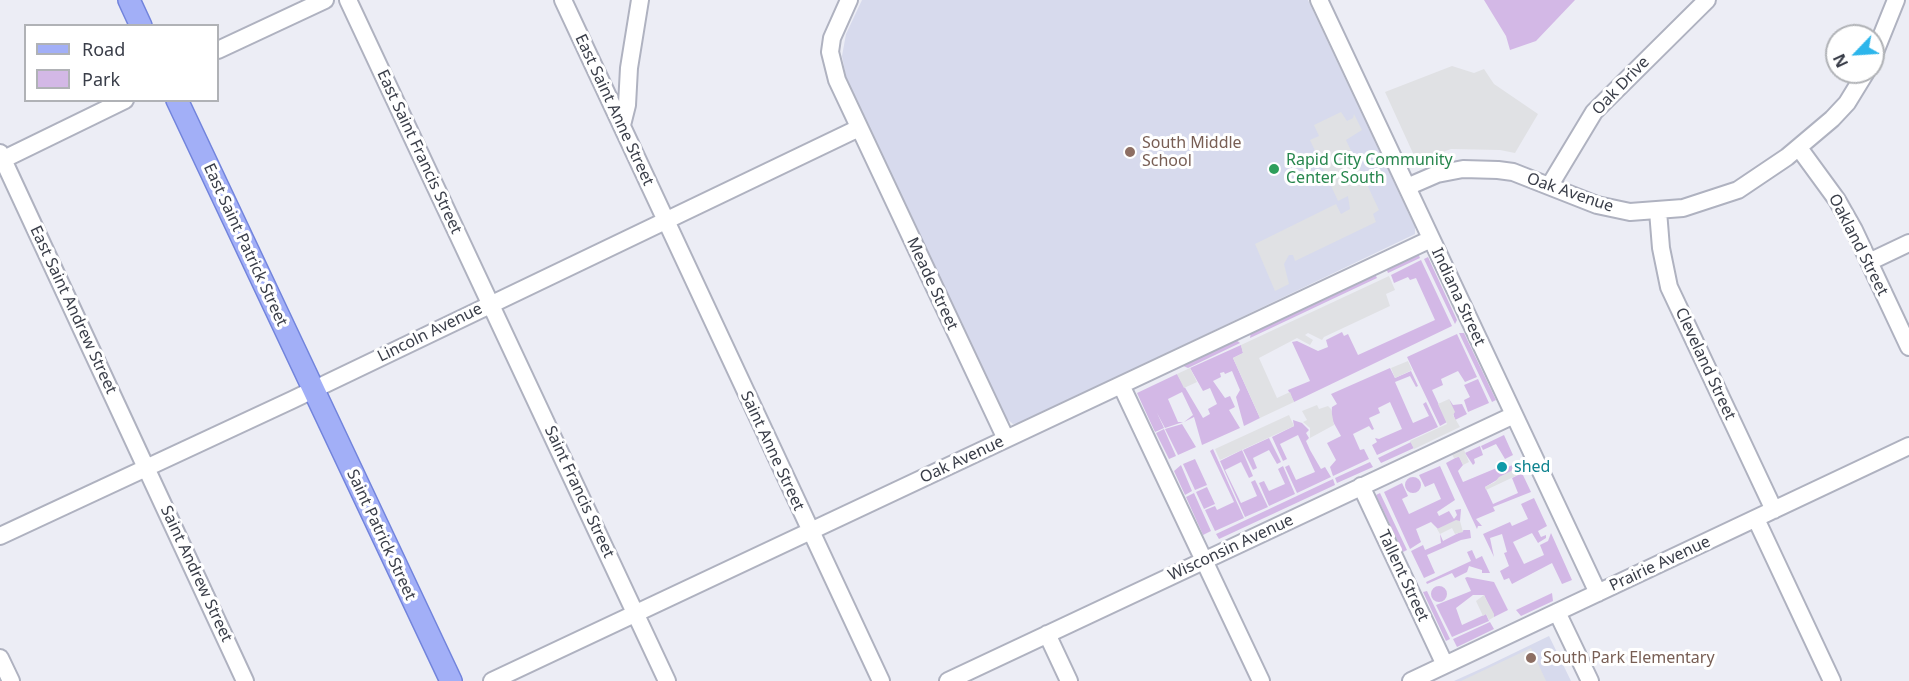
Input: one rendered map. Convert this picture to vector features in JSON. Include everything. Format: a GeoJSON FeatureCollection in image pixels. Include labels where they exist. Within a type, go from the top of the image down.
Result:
{"type":"FeatureCollection","features":[{"type":"Feature","properties":{"kind":"main road"},"geometry":{"type":"LineString","coordinates":[[129,0],[140,24]]}},
{"type":"Feature","properties":{"kind":"main road","name":"East Saint Patrick Street"},"geometry":{"type":"LineString","coordinates":[[178,102],[312,390]]}},
{"type":"Feature","properties":{"kind":"main road","name":"Saint Patrick Street"},"geometry":{"type":"LineString","coordinates":[[312,390],[451,681]]}},
{"type":"Feature","properties":{"kind":"street"},"geometry":{"type":"LineString","coordinates":[[219,50],[325,0]]}},
{"type":"Feature","properties":{"kind":"street","name":"East Saint Francis Street"},"geometry":{"type":"LineString","coordinates":[[348,0],[490,303]]}},
{"type":"Feature","properties":{"kind":"street","name":"East Saint Anne Street"},"geometry":{"type":"LineString","coordinates":[[563,0],[665,220]]}},
{"type":"Feature","properties":{"kind":"street"},"geometry":{"type":"LineString","coordinates":[[622,125],[627,105],[629,68],[640,0]]}},
{"type":"Feature","properties":{"kind":"street","name":"Meade Street"},"geometry":{"type":"LineString","coordinates":[[849,0],[837,21],[830,52],[837,80],[1005,439]]}},
{"type":"Feature","properties":{"kind":"street","name":"Indiana Street"},"geometry":{"type":"LineString","coordinates":[[1319,0],[1598,593]]}},
{"type":"Feature","properties":{"kind":"street","name":"Oak Drive"},"geometry":{"type":"LineString","coordinates":[[1550,185],[1594,112],[1707,0]]}},
{"type":"Feature","properties":{"kind":"street"},"geometry":{"type":"LineString","coordinates":[[1885,27],[1896,0]]}},
{"type":"Feature","properties":{"kind":"street","name":"Oak Avenue"},"geometry":{"type":"LineString","coordinates":[[1407,187],[1437,174],[1463,169],[1513,172],[1597,204],[1630,212],[1658,212],[1683,208],[1738,190],[1799,148],[1847,103],[1859,84]]}},
{"type":"Feature","properties":{"kind":"street"},"geometry":{"type":"LineString","coordinates":[[1,158],[121,102]]}},
{"type":"Feature","properties":{"kind":"street","name":"Lincoln Avenue"},"geometry":{"type":"LineString","coordinates":[[0,536],[312,390],[859,128]]}},
{"type":"Feature","properties":{"kind":"street","name":"Oakland Street"},"geometry":{"type":"LineString","coordinates":[[1799,148],[1837,200],[1909,347]]}},
{"type":"Feature","properties":{"kind":"street","name":"East Saint Andrew Street"},"geometry":{"type":"LineString","coordinates":[[1,158],[146,468]]}},
{"type":"Feature","properties":{"kind":"street","name":"Cleveland Street"},"geometry":{"type":"LineString","coordinates":[[1658,212],[1661,248],[1669,287],[1774,510]]}},
{"type":"Feature","properties":{"kind":"street","name":"Saint Anne Street"},"geometry":{"type":"LineString","coordinates":[[665,220],[881,681]]}},
{"type":"Feature","properties":{"kind":"street","name":"Oak Avenue"},"geometry":{"type":"LineString","coordinates":[[492,681],[1431,239]]}},
{"type":"Feature","properties":{"kind":"street"},"geometry":{"type":"LineString","coordinates":[[1869,262],[1909,243]]}},
{"type":"Feature","properties":{"kind":"street","name":"Saint Francis Street"},"geometry":{"type":"LineString","coordinates":[[490,303],[667,681]]}},
{"type":"Feature","properties":{"kind":"street"},"geometry":{"type":"LineString","coordinates":[[1121,385],[1261,681]]}},
{"type":"Feature","properties":{"kind":"street","name":"Wisconsin Avenue"},"geometry":{"type":"LineString","coordinates":[[948,681],[1514,414]]}},
{"type":"Feature","properties":{"kind":"street","name":"Prairie Avenue"},"geometry":{"type":"LineString","coordinates":[[1412,681],[1909,446]]}},
{"type":"Feature","properties":{"kind":"street","name":"Saint Andrew Street"},"geometry":{"type":"LineString","coordinates":[[146,468],[245,681]]}},
{"type":"Feature","properties":{"kind":"street","name":"Tallent Street"},"geometry":{"type":"LineString","coordinates":[[1361,486],[1445,665]]}},
{"type":"Feature","properties":{"kind":"street"},"geometry":{"type":"LineString","coordinates":[[1756,519],[1832,681]]}},
{"type":"Feature","properties":{"kind":"street"},"geometry":{"type":"LineString","coordinates":[[1557,612],[1590,681]]}},
{"type":"Feature","properties":{"kind":"street"},"geometry":{"type":"LineString","coordinates":[[1047,634],[1069,681]]}},
{"type":"Feature","properties":{"kind":"street"},"geometry":{"type":"LineString","coordinates":[[0,658],[11,681]]}},
{"type":"Feature","properties":{"kind":"shaded area","name":"South Middle School"},"geometry":{"type":"Polygon","coordinates":[[[862,0],[1308,0],[1415,227],[1415,234],[1021,423],[1013,424],[1007,419],[846,77],[842,56],[846,34],[862,0]]]}},
{"type":"Feature","properties":{"kind":"shaded area"},"geometry":{"type":"Polygon","coordinates":[[[1452,66],[1474,73],[1484,69],[1494,84],[1538,114],[1515,153],[1500,150],[1451,149],[1417,162],[1385,92],[1452,66]]]}},
{"type":"Feature","properties":{"kind":"shaded area"},"geometry":{"type":"Polygon","coordinates":[[[1341,112],[1347,121],[1353,118],[1354,114],[1362,130],[1346,140],[1379,210],[1373,214],[1376,222],[1295,261],[1293,255],[1289,255],[1284,264],[1289,284],[1275,291],[1255,244],[1336,204],[1341,214],[1350,209],[1348,196],[1338,201],[1310,140],[1319,136],[1314,125],[1341,112]]]}},
{"type":"Feature","properties":{"kind":"shaded area"},"geometry":{"type":"Polygon","coordinates":[[[1389,276],[1395,290],[1386,294],[1390,306],[1322,340],[1308,333],[1305,335],[1313,340],[1310,345],[1297,338],[1259,358],[1277,398],[1290,392],[1294,402],[1260,418],[1233,358],[1243,353],[1241,345],[1389,276]]]}},
{"type":"Feature","properties":{"kind":"shaded area"},"geometry":{"type":"Polygon","coordinates":[[[1408,361],[1412,370],[1395,378],[1391,368],[1408,361]]]}},
{"type":"Feature","properties":{"kind":"shaded area"},"geometry":{"type":"Polygon","coordinates":[[[1190,368],[1197,382],[1184,388],[1177,374],[1190,368]]]}},
{"type":"Feature","properties":{"kind":"shaded area"},"geometry":{"type":"Polygon","coordinates":[[[1449,399],[1455,412],[1453,415],[1460,427],[1414,449],[1410,441],[1447,424],[1438,404],[1449,399]]]}},
{"type":"Feature","properties":{"kind":"shaded area"},"geometry":{"type":"Polygon","coordinates":[[[1317,405],[1319,409],[1328,406],[1331,409],[1334,425],[1310,438],[1310,428],[1303,422],[1307,420],[1302,411],[1317,405]]]}},
{"type":"Feature","properties":{"kind":"shaded area"},"geometry":{"type":"Polygon","coordinates":[[[1289,415],[1294,426],[1220,460],[1215,449],[1289,415]]]}},
{"type":"Feature","properties":{"kind":"shaded area"},"geometry":{"type":"Polygon","coordinates":[[[1462,445],[1469,462],[1463,465],[1459,457],[1454,458],[1450,451],[1462,445]]]}},
{"type":"Feature","properties":{"kind":"shaded area"},"geometry":{"type":"Polygon","coordinates":[[[1519,467],[1522,473],[1486,490],[1485,487],[1499,477],[1519,467]]]}},
{"type":"Feature","properties":{"kind":"shaded area"},"geometry":{"type":"Polygon","coordinates":[[[1456,520],[1460,521],[1463,532],[1455,534],[1452,528],[1440,534],[1437,529],[1456,520]]]}},
{"type":"Feature","properties":{"kind":"shaded area"},"geometry":{"type":"Polygon","coordinates":[[[1484,595],[1494,614],[1494,617],[1489,620],[1486,614],[1483,616],[1476,601],[1484,595]]]}},
{"type":"Feature","properties":{"kind":"shaded area","name":"South Park Elementary"},"geometry":{"type":"Polygon","coordinates":[[[1549,636],[1571,681],[1454,681],[1485,667],[1549,636]]]}},
{"type":"Feature","properties":{"kind":"shaded area"},"geometry":{"type":"Polygon","coordinates":[[[1531,648],[1546,681],[1461,681],[1531,648]]]}},
{"type":"Feature","properties":{"kind":"green space"},"geometry":{"type":"Polygon","coordinates":[[[1484,0],[1575,0],[1536,41],[1510,50],[1506,36],[1484,0]]]}},
{"type":"Feature","properties":{"kind":"green space"},"geometry":{"type":"Polygon","coordinates":[[[1418,253],[1420,258],[1388,273],[1386,268],[1418,253]]]}},
{"type":"Feature","properties":{"kind":"green space"},"geometry":{"type":"Polygon","coordinates":[[[1428,257],[1457,320],[1455,324],[1424,259],[1428,257]]]}},
{"type":"Feature","properties":{"kind":"green space"},"geometry":{"type":"Polygon","coordinates":[[[1421,260],[1452,326],[1294,402],[1288,390],[1310,381],[1292,342],[1297,341],[1318,351],[1328,347],[1326,340],[1342,332],[1344,336],[1348,334],[1358,355],[1435,320],[1416,278],[1410,280],[1408,277],[1394,283],[1391,275],[1421,260]]]}},
{"type":"Feature","properties":{"kind":"green space"},"geometry":{"type":"Polygon","coordinates":[[[1375,274],[1377,278],[1250,338],[1251,331],[1375,274]]]}},
{"type":"Feature","properties":{"kind":"green space"},"geometry":{"type":"Polygon","coordinates":[[[1459,333],[1464,333],[1496,400],[1492,402],[1459,333]]]}},
{"type":"Feature","properties":{"kind":"green space"},"geometry":{"type":"Polygon","coordinates":[[[1457,334],[1477,377],[1465,382],[1458,371],[1441,379],[1443,385],[1432,390],[1447,422],[1440,426],[1407,357],[1457,334]]]}},
{"type":"Feature","properties":{"kind":"green space"},"geometry":{"type":"Polygon","coordinates":[[[1235,339],[1240,343],[1188,368],[1181,365],[1235,339]]]}},
{"type":"Feature","properties":{"kind":"green space"},"geometry":{"type":"Polygon","coordinates":[[[1241,345],[1243,353],[1233,358],[1260,418],[1244,426],[1236,397],[1240,390],[1232,371],[1225,374],[1224,372],[1220,373],[1221,377],[1213,381],[1225,398],[1230,396],[1235,407],[1229,410],[1240,428],[1202,445],[1194,417],[1184,422],[1193,415],[1182,392],[1168,399],[1178,422],[1183,422],[1165,428],[1157,413],[1164,428],[1155,432],[1137,393],[1177,374],[1203,418],[1210,414],[1208,409],[1217,404],[1210,388],[1203,391],[1190,368],[1241,345]]]}},
{"type":"Feature","properties":{"kind":"green space"},"geometry":{"type":"Polygon","coordinates":[[[1390,368],[1395,378],[1411,371],[1418,386],[1416,387],[1410,376],[1395,382],[1413,423],[1429,416],[1423,404],[1426,402],[1438,427],[1377,455],[1372,445],[1377,442],[1375,438],[1379,439],[1402,429],[1390,402],[1378,408],[1380,413],[1369,418],[1374,429],[1372,430],[1369,426],[1353,434],[1360,450],[1364,449],[1369,459],[1333,476],[1330,467],[1336,460],[1327,443],[1341,436],[1331,418],[1332,407],[1337,404],[1331,394],[1390,368]]]}},
{"type":"Feature","properties":{"kind":"green space"},"geometry":{"type":"Polygon","coordinates":[[[1478,379],[1489,403],[1468,412],[1464,400],[1470,397],[1464,385],[1478,379]]]}},
{"type":"Feature","properties":{"kind":"green space"},"geometry":{"type":"Polygon","coordinates":[[[1449,399],[1453,405],[1462,404],[1467,414],[1455,420],[1449,399]]]}},
{"type":"Feature","properties":{"kind":"green space"},"geometry":{"type":"Polygon","coordinates":[[[1293,420],[1302,423],[1309,430],[1306,433],[1309,438],[1306,441],[1310,450],[1321,469],[1325,467],[1331,477],[1297,493],[1285,467],[1289,465],[1296,480],[1315,472],[1298,435],[1280,444],[1287,459],[1283,461],[1272,437],[1294,426],[1293,420]]]}},
{"type":"Feature","properties":{"kind":"green space"},"geometry":{"type":"Polygon","coordinates":[[[1182,424],[1196,447],[1178,455],[1165,429],[1182,424]]]}},
{"type":"Feature","properties":{"kind":"green space"},"geometry":{"type":"Polygon","coordinates":[[[1164,429],[1176,456],[1169,459],[1156,433],[1164,429]]]}},
{"type":"Feature","properties":{"kind":"green space"},"geometry":{"type":"Polygon","coordinates":[[[1504,435],[1513,455],[1505,459],[1496,444],[1483,450],[1481,446],[1504,435]]]}},
{"type":"Feature","properties":{"kind":"green space"},"geometry":{"type":"Polygon","coordinates":[[[1269,438],[1281,462],[1277,464],[1269,450],[1253,458],[1257,468],[1253,470],[1243,450],[1269,438]]]}},
{"type":"Feature","properties":{"kind":"green space"},"geometry":{"type":"Polygon","coordinates":[[[1411,442],[1414,448],[1381,463],[1378,458],[1411,442]]]}},
{"type":"Feature","properties":{"kind":"green space"},"geometry":{"type":"Polygon","coordinates":[[[1480,446],[1483,455],[1474,459],[1473,465],[1465,453],[1480,446]]]}},
{"type":"Feature","properties":{"kind":"green space"},"geometry":{"type":"Polygon","coordinates":[[[1213,449],[1244,518],[1215,531],[1205,510],[1215,506],[1217,510],[1234,502],[1210,451],[1213,449]]]}},
{"type":"Feature","properties":{"kind":"green space"},"geometry":{"type":"Polygon","coordinates":[[[1242,450],[1253,476],[1249,478],[1241,462],[1225,470],[1241,503],[1257,496],[1251,482],[1255,480],[1268,507],[1245,517],[1220,461],[1242,450]]]}},
{"type":"Feature","properties":{"kind":"green space"},"geometry":{"type":"Polygon","coordinates":[[[1459,456],[1463,465],[1458,471],[1463,482],[1499,467],[1501,470],[1517,463],[1519,467],[1485,487],[1493,504],[1518,493],[1512,478],[1522,473],[1531,492],[1493,507],[1495,511],[1476,519],[1482,526],[1478,526],[1477,529],[1446,463],[1459,456]]]}},
{"type":"Feature","properties":{"kind":"green space"},"geometry":{"type":"Polygon","coordinates":[[[1195,459],[1207,485],[1195,490],[1183,464],[1195,459]]]}},
{"type":"Feature","properties":{"kind":"green space"},"geometry":{"type":"Polygon","coordinates":[[[1370,462],[1373,467],[1337,483],[1335,478],[1370,462]]]}},
{"type":"Feature","properties":{"kind":"green space"},"geometry":{"type":"Polygon","coordinates":[[[1181,465],[1192,491],[1185,495],[1174,471],[1181,465]]]}},
{"type":"Feature","properties":{"kind":"green space"},"geometry":{"type":"Polygon","coordinates":[[[1283,466],[1295,494],[1269,506],[1259,483],[1264,481],[1269,491],[1285,484],[1278,469],[1283,466]]]}},
{"type":"Feature","properties":{"kind":"green space"},"geometry":{"type":"Polygon","coordinates":[[[1440,466],[1455,500],[1437,512],[1439,516],[1449,511],[1454,519],[1457,515],[1455,510],[1461,509],[1460,521],[1438,529],[1431,522],[1416,529],[1421,542],[1410,549],[1384,492],[1402,483],[1408,496],[1402,499],[1409,514],[1441,499],[1434,483],[1425,487],[1419,475],[1440,466]]]}},
{"type":"Feature","properties":{"kind":"green space"},"geometry":{"type":"Polygon","coordinates":[[[1413,477],[1421,485],[1413,493],[1405,485],[1413,477]]]}},
{"type":"Feature","properties":{"kind":"green space"},"geometry":{"type":"Polygon","coordinates":[[[1333,479],[1335,485],[1219,539],[1216,534],[1333,479]]]}},
{"type":"Feature","properties":{"kind":"green space"},"geometry":{"type":"Polygon","coordinates":[[[1207,487],[1215,504],[1204,509],[1196,492],[1207,487]]]}},
{"type":"Feature","properties":{"kind":"green space"},"geometry":{"type":"Polygon","coordinates":[[[1194,493],[1211,531],[1203,535],[1186,497],[1194,493]]]}},
{"type":"Feature","properties":{"kind":"green space"},"geometry":{"type":"Polygon","coordinates":[[[1380,493],[1407,550],[1403,552],[1376,495],[1380,493]]]}},
{"type":"Feature","properties":{"kind":"green space"},"geometry":{"type":"Polygon","coordinates":[[[1534,498],[1547,526],[1538,531],[1541,537],[1546,535],[1546,538],[1538,543],[1532,533],[1513,542],[1524,564],[1544,555],[1540,545],[1548,541],[1551,533],[1572,580],[1562,584],[1552,563],[1512,584],[1509,578],[1504,580],[1500,571],[1509,566],[1504,553],[1507,552],[1502,534],[1490,538],[1494,557],[1483,534],[1510,522],[1512,526],[1528,519],[1521,504],[1534,498]]]}},
{"type":"Feature","properties":{"kind":"green space"},"geometry":{"type":"Polygon","coordinates":[[[1464,530],[1470,530],[1471,538],[1427,555],[1435,573],[1424,578],[1411,551],[1423,545],[1425,550],[1441,543],[1440,534],[1443,541],[1464,530]]]}},
{"type":"Feature","properties":{"kind":"green space"},"geometry":{"type":"Polygon","coordinates":[[[1472,550],[1476,559],[1482,556],[1490,573],[1482,573],[1482,570],[1469,566],[1467,572],[1455,578],[1452,573],[1427,584],[1426,582],[1471,561],[1467,552],[1472,550]]]}},
{"type":"Feature","properties":{"kind":"green space"},"geometry":{"type":"Polygon","coordinates":[[[1465,578],[1494,582],[1508,610],[1494,617],[1484,595],[1473,595],[1456,608],[1462,625],[1486,614],[1489,621],[1452,637],[1436,605],[1471,591],[1465,578]]]}},
{"type":"Feature","properties":{"kind":"green space"},"geometry":{"type":"Polygon","coordinates":[[[1439,586],[1445,588],[1447,594],[1445,600],[1439,602],[1433,600],[1431,594],[1433,588],[1439,586]]]}},
{"type":"Feature","properties":{"kind":"green space"},"geometry":{"type":"Polygon","coordinates":[[[1427,591],[1450,639],[1446,641],[1423,592],[1427,591]]]}},
{"type":"Feature","properties":{"kind":"green space"},"geometry":{"type":"Polygon","coordinates":[[[1552,593],[1553,601],[1521,616],[1516,610],[1552,593]]]}},
{"type":"Feature","properties":{"kind":"green space"},"geometry":{"type":"Polygon","coordinates":[[[1490,622],[1494,629],[1457,647],[1453,639],[1490,622]]]}},
{"type":"Feature","properties":{"kind":"place","name":"South Middle School"},"geometry":{"type":"Point","coordinates":[1130,152]}},
{"type":"Feature","properties":{"kind":"place","name":"Rapid City Community Center South"},"geometry":{"type":"Point","coordinates":[1274,169]}},
{"type":"Feature","properties":{"kind":"place","name":"shed"},"geometry":{"type":"Point","coordinates":[1502,467]}},
{"type":"Feature","properties":{"kind":"place","name":"South Park Elementary"},"geometry":{"type":"Point","coordinates":[1531,658]}}]}
